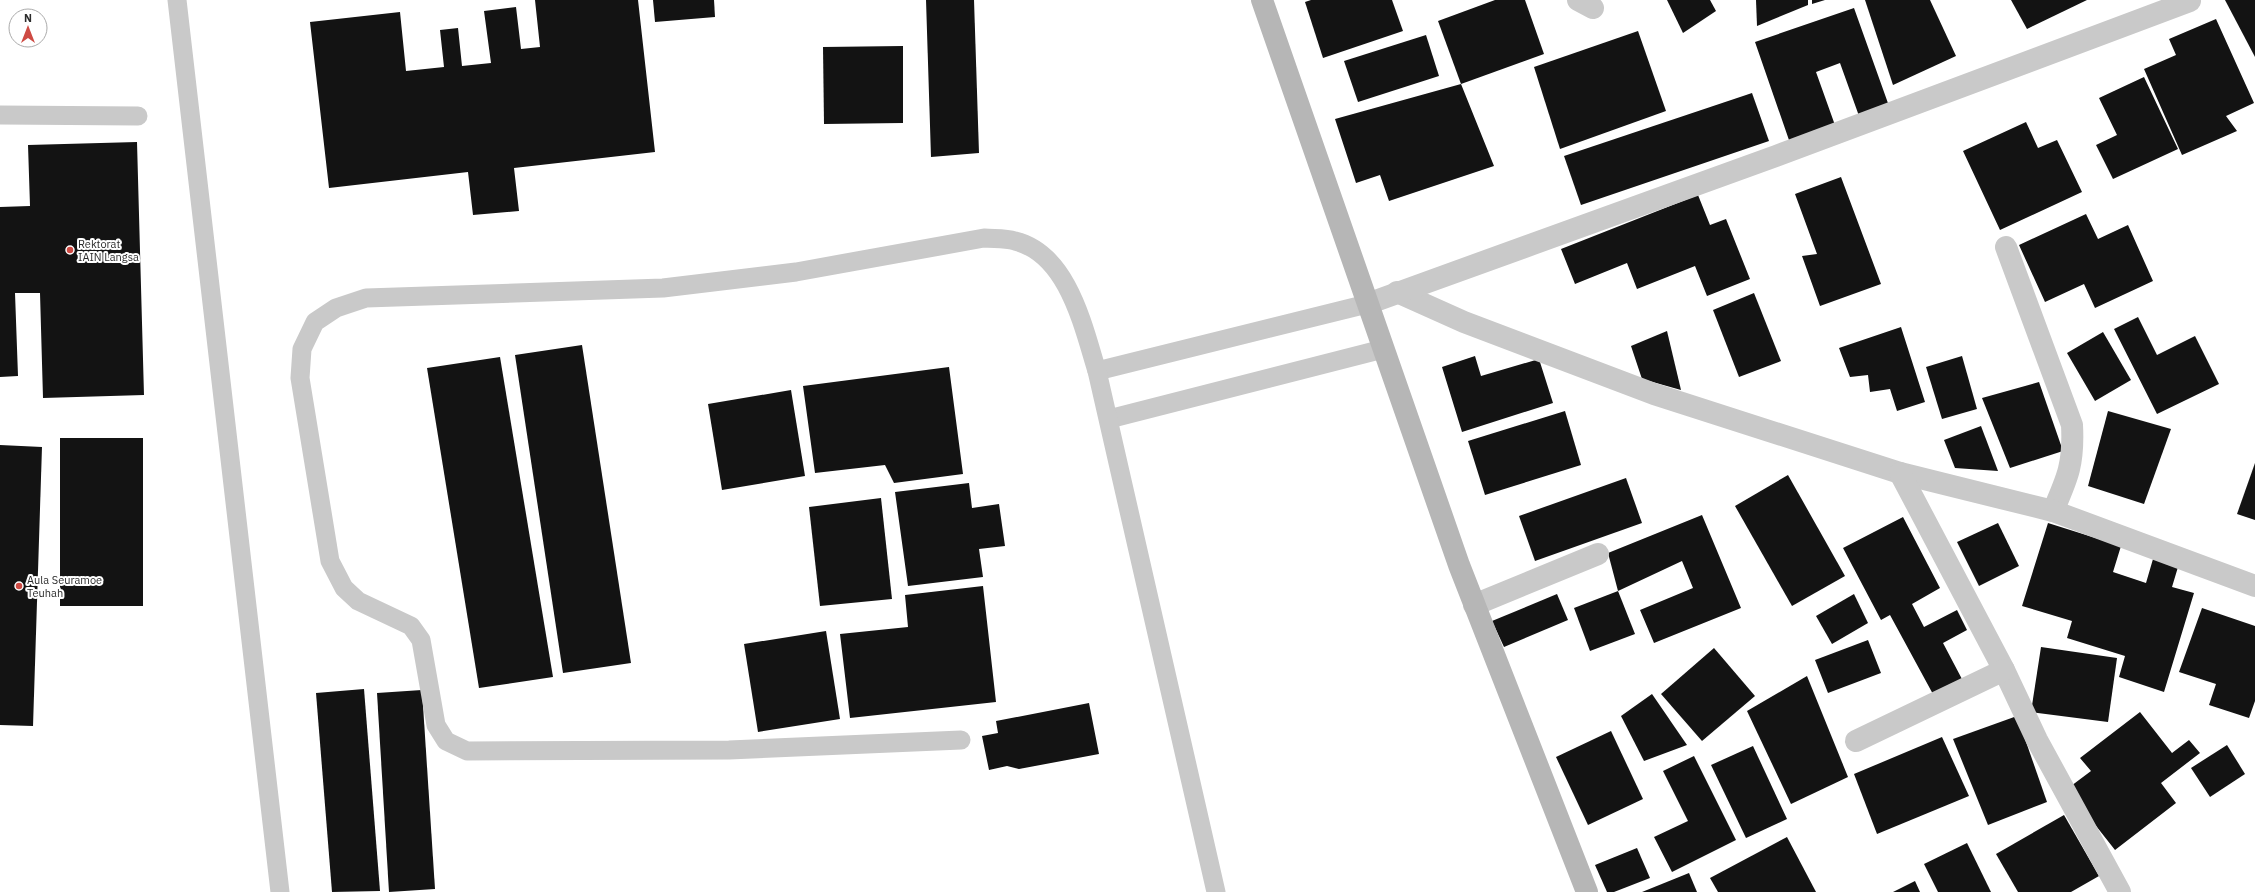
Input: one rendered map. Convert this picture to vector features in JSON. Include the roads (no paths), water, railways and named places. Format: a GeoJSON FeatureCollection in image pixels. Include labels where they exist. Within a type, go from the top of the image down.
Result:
{"type":"FeatureCollection","features":[{"type":"Feature","properties":{"kind":"street"},"geometry":{"type":"LineString","coordinates":[[1262,0],[1367,304],[1474,605],[1587,892]]}},
{"type":"Feature","properties":{"kind":"street"},"geometry":{"type":"LineString","coordinates":[[1367,304],[1776,156],[2190,1]]}},
{"type":"Feature","properties":{"kind":"street"},"geometry":{"type":"LineString","coordinates":[[2006,247],[2072,425],[2074,452],[2068,477],[2052,511]]}},
{"type":"Feature","properties":{"kind":"street"},"geometry":{"type":"LineString","coordinates":[[1397,292],[1464,322],[1654,394],[1900,473],[2052,511],[2255,586]]}},
{"type":"Feature","properties":{"kind":"street"},"geometry":{"type":"LineString","coordinates":[[1900,473],[2004,670],[2037,740],[2120,892]]}},
{"type":"Feature","properties":{"kind":"street"},"geometry":{"type":"LineString","coordinates":[[1474,605],[1598,554]]}},
{"type":"Feature","properties":{"kind":"street"},"geometry":{"type":"LineString","coordinates":[[1856,741],[2004,670]]}},
{"type":"Feature","properties":{"kind":"lane"},"geometry":{"type":"LineString","coordinates":[[177,0],[280,892]]}},
{"type":"Feature","properties":{"kind":"lane"},"geometry":{"type":"LineString","coordinates":[[0,115],[138,116]]}},
{"type":"Feature","properties":{"kind":"lane"},"geometry":{"type":"LineString","coordinates":[[961,740],[729,750],[467,751],[446,741],[436,725],[421,640],[411,626],[358,601],[344,588],[330,560],[300,378],[302,349],[315,322],[336,308],[366,298],[671,287],[796,272],[984,238],[1015,241],[1038,252],[1056,270],[1076,301],[1097,371],[1216,892]]}},
{"type":"Feature","properties":{"kind":"lane"},"geometry":{"type":"LineString","coordinates":[[1097,371],[1367,304]]}},
{"type":"Feature","properties":{"kind":"lane"},"geometry":{"type":"LineString","coordinates":[[1109,419],[1383,349]]}},
{"type":"Feature","properties":{"kind":"place","name":"Rektorat IAIN Langsa"},"geometry":{"type":"Point","coordinates":[70,250]}},
{"type":"Feature","properties":{"kind":"place","name":"Aula Seuramoe Teuhah"},"geometry":{"type":"Point","coordinates":[19,586]}}]}
